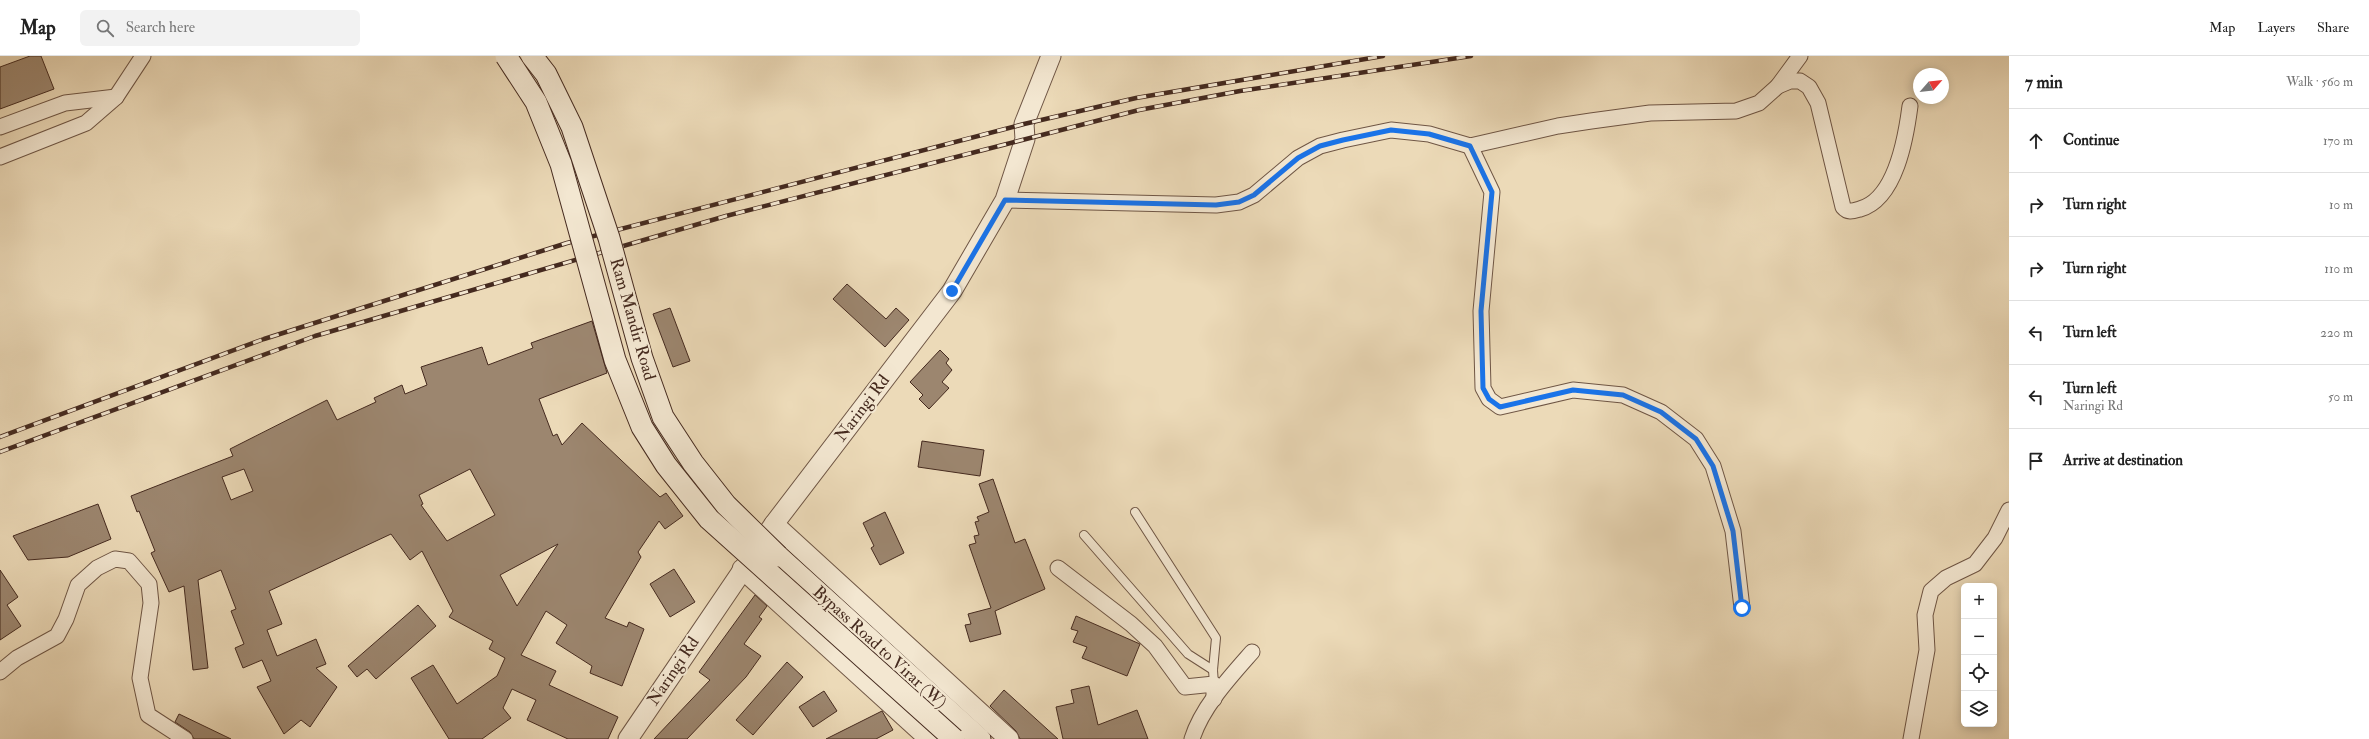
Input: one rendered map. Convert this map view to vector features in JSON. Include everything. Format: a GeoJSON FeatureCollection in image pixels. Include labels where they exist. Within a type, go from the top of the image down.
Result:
{"type":"FeatureCollection","features":[{"type":"Feature","properties":{"kind":"main road"},"geometry":{"type":"LineString","coordinates":[[506,56],[536,102],[561,164],[615,360],[642,427],[662,459],[709,519],[954,739]]}},
{"type":"Feature","properties":{"kind":"main road","name":"Ram Mandir Road"},"geometry":{"type":"LineString","coordinates":[[532,56],[546,74],[572,127],[609,238],[642,358],[663,417],[693,463],[726,505],[778,556]]}},
{"type":"Feature","properties":{"kind":"main road","name":"Bypass Road to Virar (W)"},"geometry":{"type":"LineString","coordinates":[[778,556],[980,739]]}},
{"type":"Feature","properties":{"kind":"street"},"geometry":{"type":"LineString","coordinates":[[0,157],[75,129],[86,123],[116,97],[143,56]]}},
{"type":"Feature","properties":{"kind":"street","name":"Naringi Rd"},"geometry":{"type":"LineString","coordinates":[[628,739],[774,524],[952,291],[1005,200],[1025,139],[1024,124],[1050,56]]}},
{"type":"Feature","properties":{"kind":"street"},"geometry":{"type":"LineString","coordinates":[[1005,200],[1216,205],[1239,202],[1254,195],[1298,158],[1320,146],[1391,130],[1429,134],[1470,146],[1558,126],[1650,113],[1736,111],[1759,104],[1778,86],[1800,56]]}},
{"type":"Feature","properties":{"kind":"street"},"geometry":{"type":"LineString","coordinates":[[1778,86],[1790,81],[1800,81],[1810,87],[1818,103],[1842,204],[1847,211],[1864,208],[1885,189],[1893,175],[1907,133],[1910,106]]}},
{"type":"Feature","properties":{"kind":"street"},"geometry":{"type":"LineString","coordinates":[[0,127],[65,103],[116,97]]}},
{"type":"Feature","properties":{"kind":"street"},"geometry":{"type":"LineString","coordinates":[[1470,146],[1492,192],[1481,311],[1483,388],[1489,399],[1500,407],[1573,390],[1623,395],[1661,412],[1696,439],[1713,466],[1733,531],[1742,608]]}},
{"type":"Feature","properties":{"kind":"street"},"geometry":{"type":"LineString","coordinates":[[1911,739],[1927,650],[1925,615],[1931,591],[1946,578],[1975,564],[1995,538],[2009,510]]}},
{"type":"Feature","properties":{"kind":"street"},"geometry":{"type":"LineString","coordinates":[[774,524],[1009,739]]}},
{"type":"Feature","properties":{"kind":"street"},"geometry":{"type":"LineString","coordinates":[[0,672],[17,658],[57,636],[66,619],[78,585],[97,568],[115,559],[129,561],[150,584],[151,603],[140,678],[148,715],[185,739]]}},
{"type":"Feature","properties":{"kind":"street"},"geometry":{"type":"LineString","coordinates":[[1058,568],[1131,624],[1155,646],[1185,687],[1213,677],[1214,699]]}},
{"type":"Feature","properties":{"kind":"street"},"geometry":{"type":"LineString","coordinates":[[742,569],[929,739]]}},
{"type":"Feature","properties":{"kind":"street"},"geometry":{"type":"LineString","coordinates":[[1192,739],[1196,728],[1214,699],[1229,678],[1252,652]]}},
{"type":"Feature","properties":{"kind":"lane"},"geometry":{"type":"LineString","coordinates":[[1135,512],[1216,638],[1213,677]]}},
{"type":"Feature","properties":{"kind":"lane"},"geometry":{"type":"LineString","coordinates":[[1084,536],[1188,654],[1213,677]]}},
{"type":"Feature","properties":{"kind":"building"},"geometry":{"type":"Polygon","coordinates":[[[30,56],[41,56],[54,89],[0,109],[0,67],[30,56]]]}},
{"type":"Feature","properties":{"kind":"building"},"geometry":{"type":"Polygon","coordinates":[[[847,284],[886,319],[896,308],[909,320],[885,347],[833,299],[847,284]]]}},
{"type":"Feature","properties":{"kind":"building"},"geometry":{"type":"Polygon","coordinates":[[[670,308],[690,361],[673,367],[653,314],[670,308]]]}},
{"type":"Feature","properties":{"kind":"building"},"geometry":{"type":"Polygon","coordinates":[[[592,321],[607,373],[539,399],[553,436],[557,434],[562,445],[582,423],[660,497],[666,493],[683,516],[665,529],[659,521],[638,552],[641,557],[605,618],[627,627],[629,622],[644,629],[622,686],[590,673],[592,666],[556,643],[567,625],[546,611],[521,655],[556,671],[549,685],[618,717],[608,739],[568,739],[527,720],[536,700],[512,689],[503,708],[511,718],[482,739],[449,739],[411,678],[433,665],[457,704],[497,676],[505,658],[489,649],[493,641],[449,617],[453,611],[422,551],[410,560],[391,534],[269,591],[282,624],[267,630],[277,656],[316,639],[326,664],[316,668],[337,687],[310,727],[301,720],[284,734],[257,687],[271,681],[262,660],[243,668],[235,648],[244,644],[231,611],[236,609],[221,570],[198,580],[208,668],[193,670],[184,586],[169,592],[151,553],[155,551],[139,511],[137,512],[131,496],[233,456],[230,449],[327,400],[337,420],[376,402],[374,398],[402,385],[405,394],[427,385],[421,367],[482,347],[488,365],[533,348],[531,343],[592,321]],[[244,469],[222,477],[231,500],[253,491],[244,469]],[[470,469],[419,495],[423,504],[421,505],[447,541],[495,515],[470,469]],[[558,544],[500,575],[517,606],[558,544]]]}},
{"type":"Feature","properties":{"kind":"building"},"geometry":{"type":"Polygon","coordinates":[[[940,350],[949,359],[946,363],[952,370],[942,382],[949,388],[929,409],[919,399],[923,395],[910,382],[940,350]]]}},
{"type":"Feature","properties":{"kind":"building"},"geometry":{"type":"Polygon","coordinates":[[[922,441],[984,450],[980,476],[918,467],[922,441]]]}},
{"type":"Feature","properties":{"kind":"building"},"geometry":{"type":"Polygon","coordinates":[[[993,479],[1015,543],[1025,539],[1045,589],[995,611],[1001,634],[970,642],[965,625],[971,624],[968,614],[991,608],[969,545],[976,543],[974,536],[979,535],[975,522],[979,521],[977,517],[989,512],[979,484],[993,479]]]}},
{"type":"Feature","properties":{"kind":"building"},"geometry":{"type":"Polygon","coordinates":[[[98,504],[111,539],[68,557],[28,560],[13,536],[98,504]]]}},
{"type":"Feature","properties":{"kind":"building"},"geometry":{"type":"Polygon","coordinates":[[[885,512],[904,553],[880,565],[871,548],[874,546],[863,523],[885,512]]]}},
{"type":"Feature","properties":{"kind":"building"},"geometry":{"type":"Polygon","coordinates":[[[674,569],[695,602],[670,617],[650,584],[674,569]]]}},
{"type":"Feature","properties":{"kind":"building"},"geometry":{"type":"Polygon","coordinates":[[[0,570],[18,597],[7,605],[21,626],[0,640],[0,570]]]}},
{"type":"Feature","properties":{"kind":"building"},"geometry":{"type":"Polygon","coordinates":[[[755,595],[767,606],[759,617],[762,619],[744,644],[761,656],[746,677],[687,739],[654,739],[710,680],[699,672],[755,595]]]}},
{"type":"Feature","properties":{"kind":"building"},"geometry":{"type":"Polygon","coordinates":[[[418,605],[436,626],[376,679],[367,669],[357,677],[348,666],[418,605]]]}},
{"type":"Feature","properties":{"kind":"building"},"geometry":{"type":"Polygon","coordinates":[[[1076,616],[1140,644],[1127,676],[1082,658],[1087,647],[1073,642],[1078,631],[1071,629],[1076,616]]]}},
{"type":"Feature","properties":{"kind":"building"},"geometry":{"type":"Polygon","coordinates":[[[787,662],[803,677],[753,735],[736,720],[787,662]]]}},
{"type":"Feature","properties":{"kind":"building"},"geometry":{"type":"Polygon","coordinates":[[[1089,686],[1098,725],[1137,710],[1148,739],[1063,739],[1056,707],[1074,703],[1071,690],[1089,686]]]}},
{"type":"Feature","properties":{"kind":"building"},"geometry":{"type":"Polygon","coordinates":[[[1004,690],[1058,739],[1020,739],[1016,731],[990,706],[1004,690]]]}},
{"type":"Feature","properties":{"kind":"building"},"geometry":{"type":"Polygon","coordinates":[[[824,691],[837,711],[813,727],[799,707],[824,691]]]}},
{"type":"Feature","properties":{"kind":"building"},"geometry":{"type":"Polygon","coordinates":[[[882,711],[893,730],[876,739],[826,739],[882,711]]]}},
{"type":"Feature","properties":{"kind":"building"},"geometry":{"type":"Polygon","coordinates":[[[179,714],[231,739],[194,739],[190,732],[175,722],[179,714]]]}},
{"type":"Feature","properties":{"kind":"railway"},"geometry":{"type":"LineString","coordinates":[[0,437],[264,339],[567,243],[1024,124],[1136,98],[1383,56]]}},
{"type":"Feature","properties":{"kind":"railway"},"geometry":{"type":"LineString","coordinates":[[0,452],[315,336],[726,216],[1139,110],[1240,91],[1471,56]]}},
{"type":"Feature","properties":{"kind":"route"},"geometry":{"type":"LineString","coordinates":[[952,291],[1005,200],[1216,205],[1239,202],[1254,195],[1298,158],[1320,146],[1343,140],[1391,130],[1429,134],[1470,146],[1492,192],[1481,311],[1483,388],[1489,399],[1500,407],[1573,390],[1623,395],[1661,412],[1696,439],[1713,466],[1733,531],[1742,608]]}}]}
